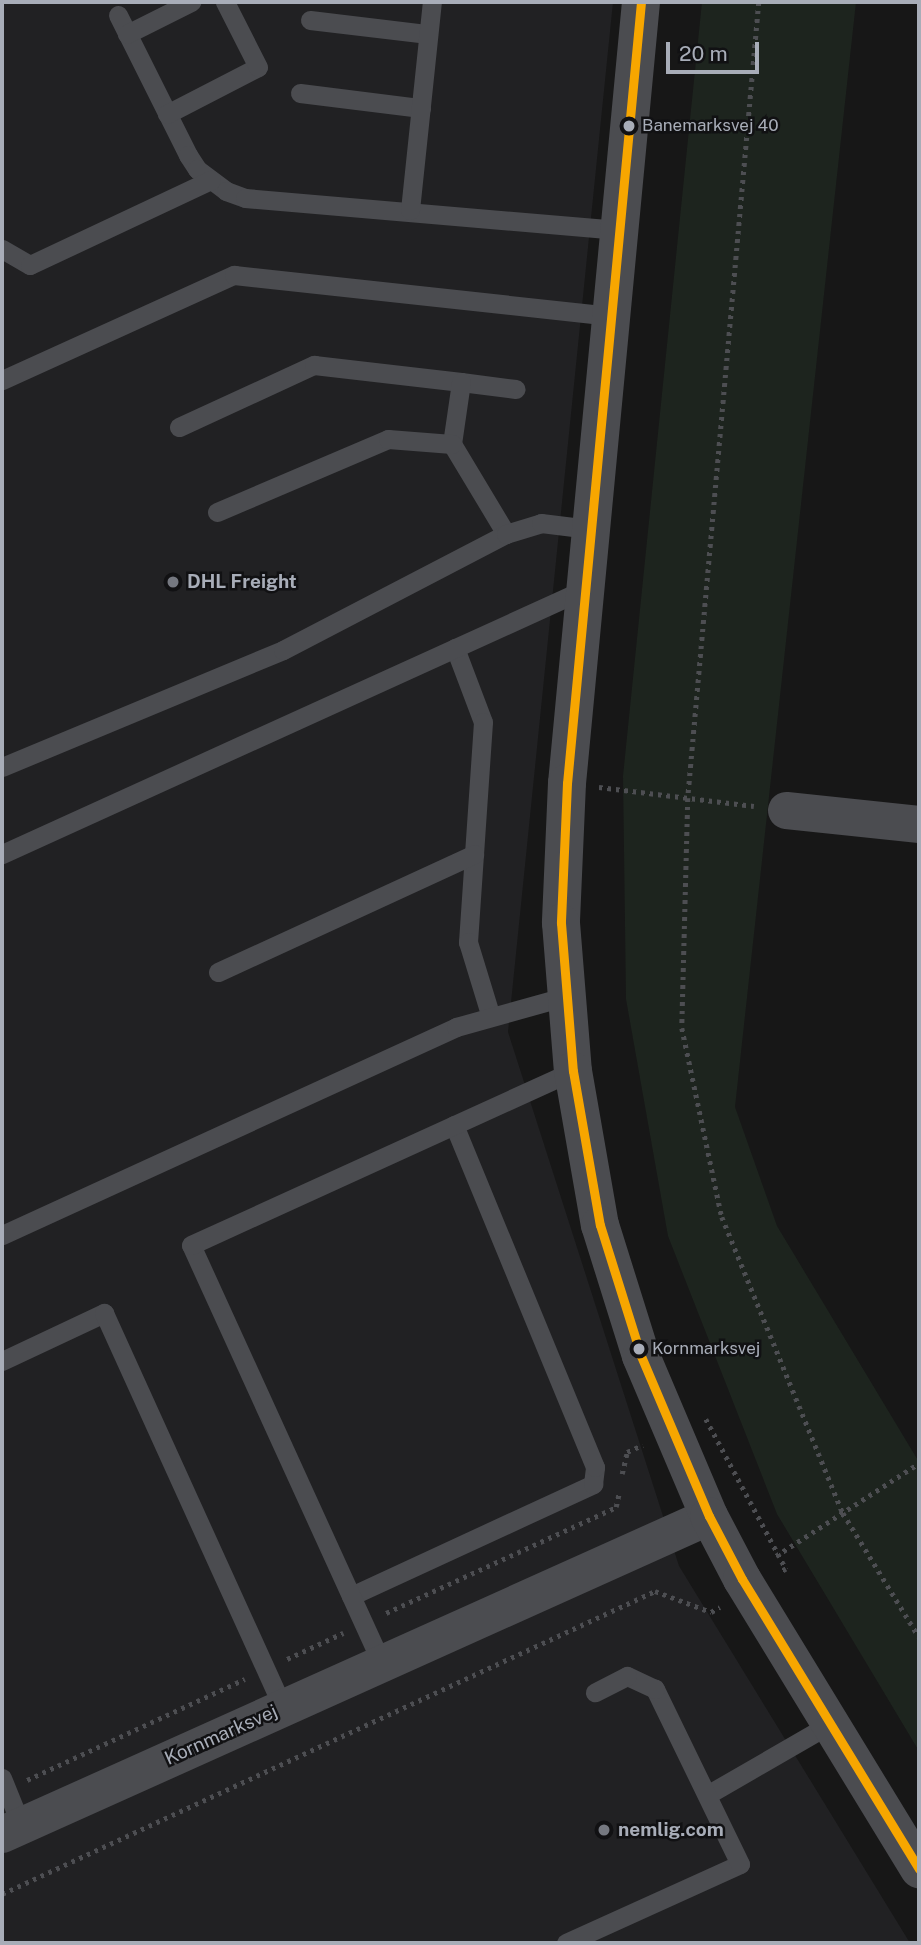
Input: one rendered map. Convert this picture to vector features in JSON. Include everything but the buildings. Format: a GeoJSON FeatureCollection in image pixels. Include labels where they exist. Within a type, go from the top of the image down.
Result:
{"type":"FeatureCollection","features":[{"type":"Feature","properties":{"kind":"street"},"geometry":{"type":"LineString","coordinates":[[641,2],[616,230],[567,783],[561,923],[573,1071],[600,1225],[641,1356],[709,1516],[745,1585],[919,1868]]}},
{"type":"Feature","properties":{"kind":"street"},"geometry":{"type":"LineString","coordinates":[[786,810],[919,824]]}},
{"type":"Feature","properties":{"kind":"street","name":"Kornmarksvej"},"geometry":{"type":"LineString","coordinates":[[12,1830],[709,1516]]}},
{"type":"Feature","properties":{"kind":"lane"},"geometry":{"type":"LineString","coordinates":[[127,34],[191,2]]}},
{"type":"Feature","properties":{"kind":"lane"},"geometry":{"type":"LineString","coordinates":[[167,114],[258,67],[225,2]]}},
{"type":"Feature","properties":{"kind":"lane"},"geometry":{"type":"LineString","coordinates":[[410,210],[432,2]]}},
{"type":"Feature","properties":{"kind":"lane"},"geometry":{"type":"LineString","coordinates":[[118,15],[188,155],[211,180],[245,198],[410,210],[616,230]]}},
{"type":"Feature","properties":{"kind":"lane"},"geometry":{"type":"LineString","coordinates":[[310,20],[428,34]]}},
{"type":"Feature","properties":{"kind":"lane"},"geometry":{"type":"LineString","coordinates":[[300,93],[421,108]]}},
{"type":"Feature","properties":{"kind":"lane"},"geometry":{"type":"LineString","coordinates":[[2,249],[30,265],[211,180]]}},
{"type":"Feature","properties":{"kind":"lane"},"geometry":{"type":"LineString","coordinates":[[2,380],[234,275],[609,316]]}},
{"type":"Feature","properties":{"kind":"lane"},"geometry":{"type":"LineString","coordinates":[[179,426],[314,365],[516,389]]}},
{"type":"Feature","properties":{"kind":"lane"},"geometry":{"type":"LineString","coordinates":[[461,382],[452,444],[506,534]]}},
{"type":"Feature","properties":{"kind":"lane"},"geometry":{"type":"LineString","coordinates":[[218,512],[388,439],[452,444]]}},
{"type":"Feature","properties":{"kind":"lane"},"geometry":{"type":"LineString","coordinates":[[2,766],[283,650],[506,534],[541,523],[590,529]]}},
{"type":"Feature","properties":{"kind":"lane"},"geometry":{"type":"LineString","coordinates":[[2,854],[585,589]]}},
{"type":"Feature","properties":{"kind":"lane"},"geometry":{"type":"LineString","coordinates":[[455,648],[483,722],[468,942],[491,1017]]}},
{"type":"Feature","properties":{"kind":"lane"},"geometry":{"type":"LineString","coordinates":[[218,972],[474,854]]}},
{"type":"Feature","properties":{"kind":"lane"},"geometry":{"type":"LineString","coordinates":[[2,1234],[456,1027],[567,996]]}},
{"type":"Feature","properties":{"kind":"lane"},"geometry":{"type":"LineString","coordinates":[[382,1664],[191,1245],[573,1071]]}},
{"type":"Feature","properties":{"kind":"lane"},"geometry":{"type":"LineString","coordinates":[[351,1596],[593,1484],[595,1467],[454,1125]]}},
{"type":"Feature","properties":{"kind":"lane"},"geometry":{"type":"LineString","coordinates":[[2,1361],[104,1313],[283,1708]]}},
{"type":"Feature","properties":{"kind":"lane"},"geometry":{"type":"LineString","coordinates":[[566,1943],[740,1864],[655,1689],[627,1676],[595,1692]]}},
{"type":"Feature","properties":{"kind":"lane"},"geometry":{"type":"LineString","coordinates":[[707,1795],[830,1724]]}},
{"type":"Feature","properties":{"kind":"lane"},"geometry":{"type":"LineString","coordinates":[[2,1778],[12,1830]]}},
{"type":"Feature","properties":{"kind":"path"},"geometry":{"type":"LineString","coordinates":[[760,2],[688,798],[681,1028],[722,1217],[843,1513],[919,1637]]}},
{"type":"Feature","properties":{"kind":"path"},"geometry":{"type":"LineString","coordinates":[[567,783],[786,810]]}},
{"type":"Feature","properties":{"kind":"path"},"geometry":{"type":"LineString","coordinates":[[709,1418],[786,1569],[745,1585]]}},
{"type":"Feature","properties":{"kind":"path"},"geometry":{"type":"LineString","coordinates":[[2,1894],[655,1591],[711,1612],[778,1555],[919,1463]]}},
{"type":"Feature","properties":{"kind":"shaded area"},"geometry":{"type":"Polygon","coordinates":[[[2,2],[613,2],[508,1032],[679,1566],[910,1943],[2,1943],[2,2]]]}},
{"type":"Feature","properties":{"kind":"shaded area"},"geometry":{"type":"Polygon","coordinates":[[[702,2],[856,2],[735,1107],[777,1226],[919,1462],[919,1751],[777,1514],[668,1236],[626,999],[623,776],[702,2]]]}},
{"type":"Feature","properties":{"kind":"transit line"},"geometry":{"type":"LineString","coordinates":[[641,2],[567,783],[561,923],[573,1071],[600,1225],[641,1356],[709,1516],[742,1579],[919,1869]]}},
{"type":"Feature","properties":{"kind":"place","name":"Banemarksvej 40"},"geometry":{"type":"Point","coordinates":[629,126]}},
{"type":"Feature","properties":{"kind":"place","name":"DHL Freight"},"geometry":{"type":"Point","coordinates":[173,582]}},
{"type":"Feature","properties":{"kind":"place","name":"Kornmarksvej"},"geometry":{"type":"Point","coordinates":[639,1349]}},
{"type":"Feature","properties":{"kind":"place","name":"nemlig.com"},"geometry":{"type":"Point","coordinates":[604,1830]}}]}
